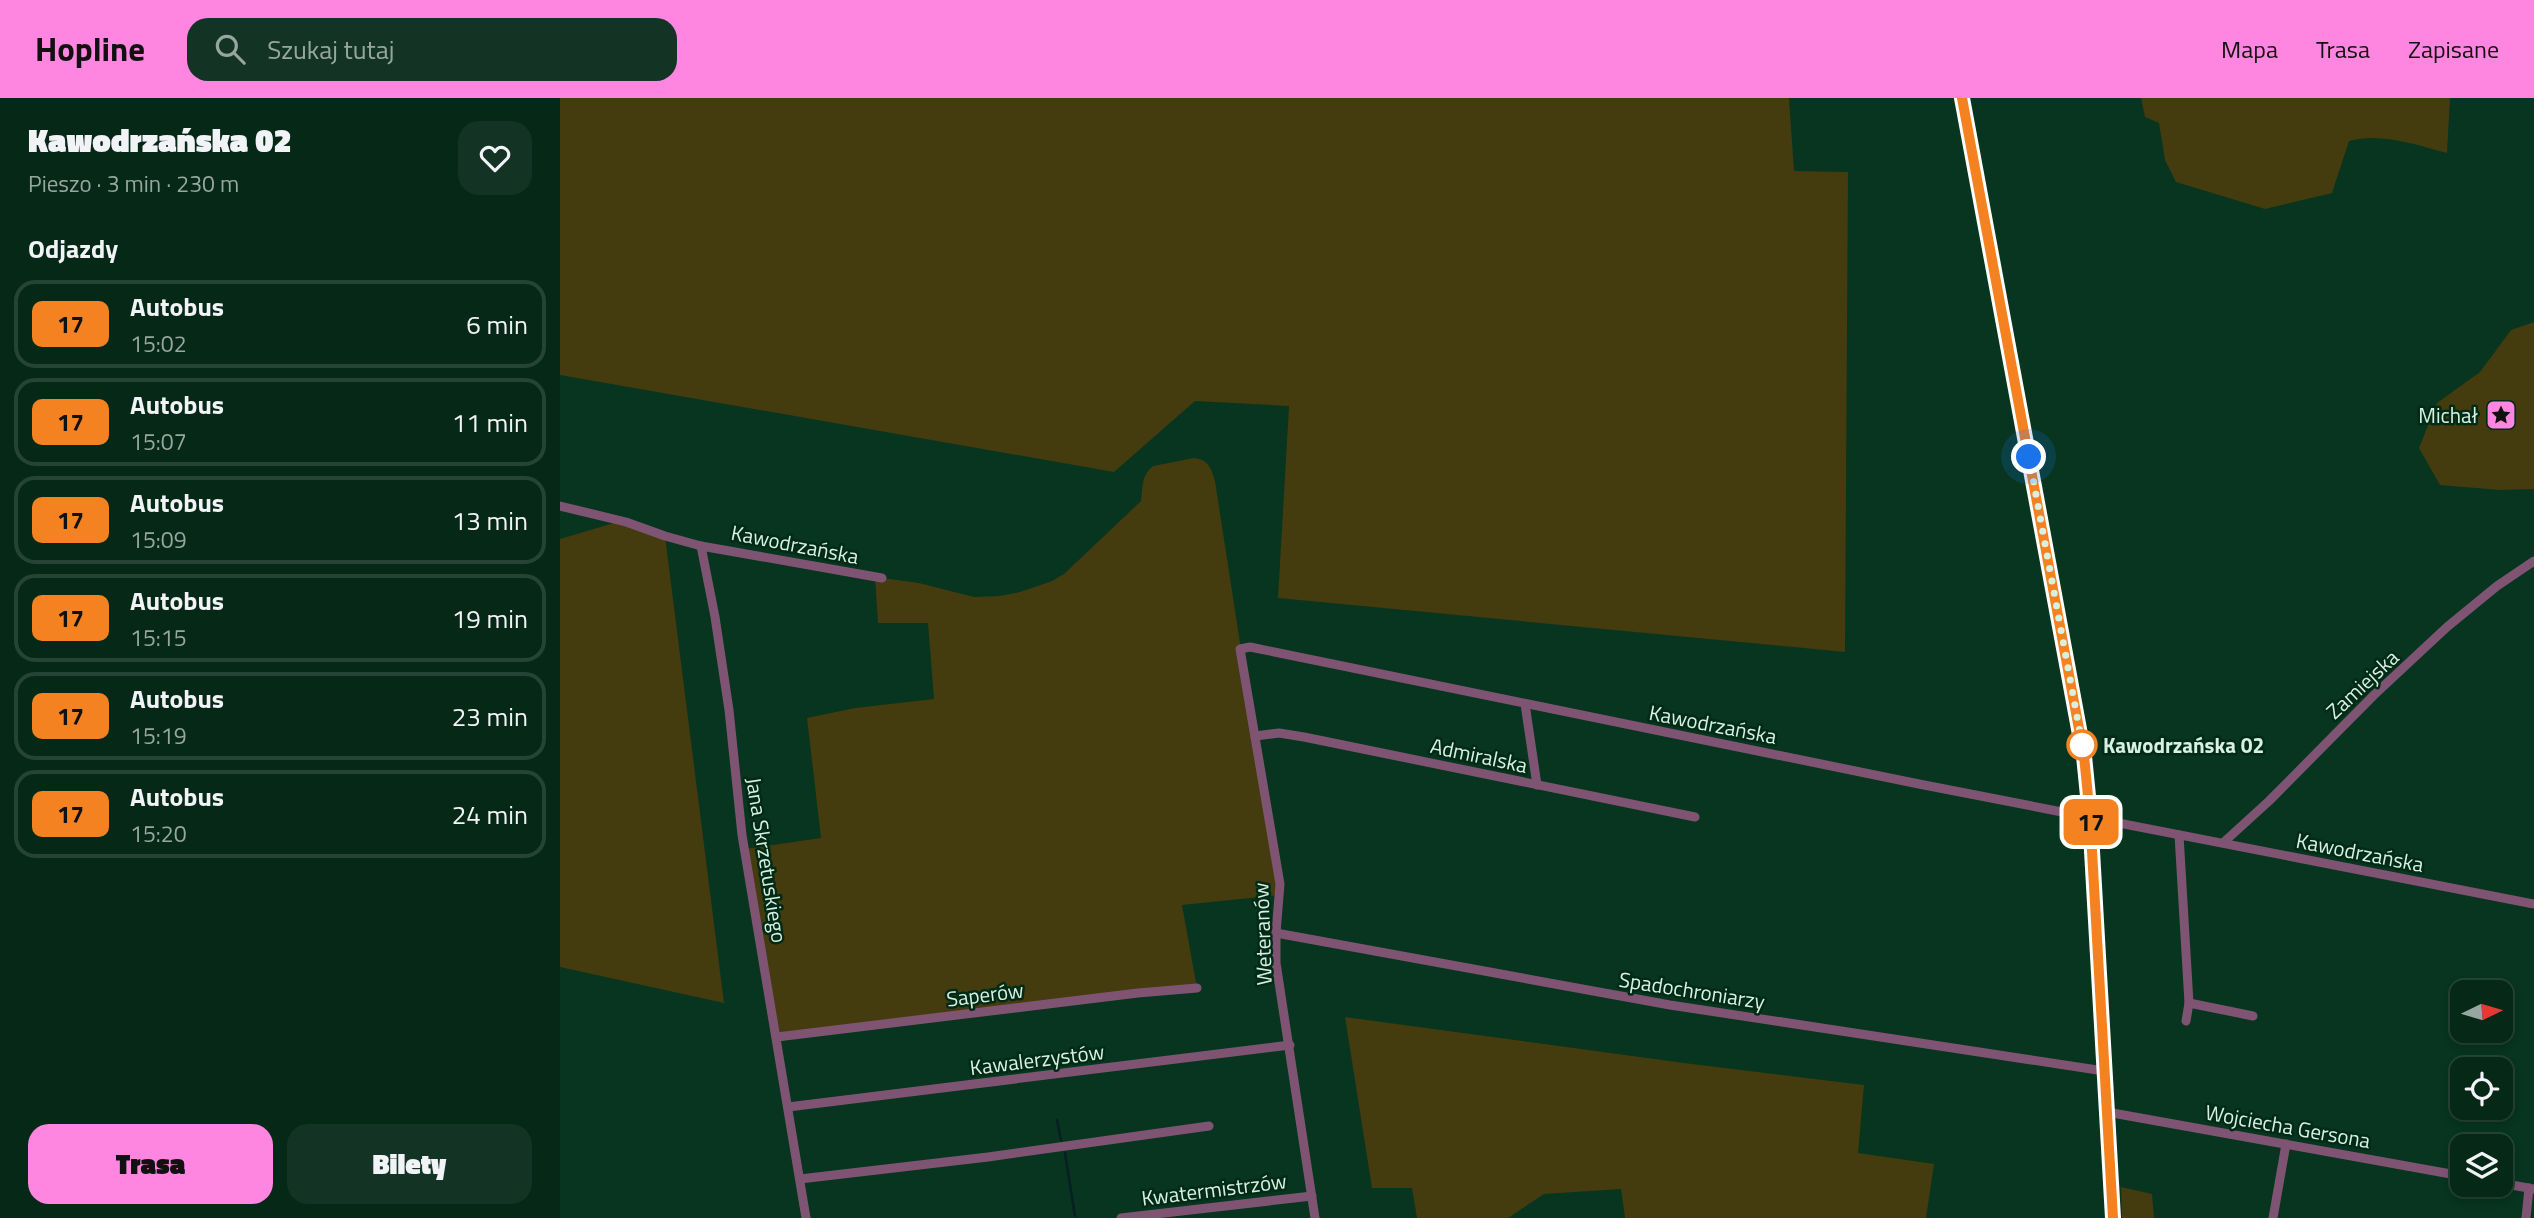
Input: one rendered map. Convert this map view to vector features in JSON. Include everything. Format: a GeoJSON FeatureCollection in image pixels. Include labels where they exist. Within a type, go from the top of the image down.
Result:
{"type":"FeatureCollection","features":[{"type":"Feature","properties":{"kind":"street"},"geometry":{"type":"LineString","coordinates":[[1962,98],[2077,708],[2090,816],[2113,1218]]}},
{"type":"Feature","properties":{"kind":"street","name":"Kawodrzańska"},"geometry":{"type":"LineString","coordinates":[[560,506],[626,522],[665,537],[882,578]]}},
{"type":"Feature","properties":{"kind":"street","name":"Jana Skrzetuskiego"},"geometry":{"type":"LineString","coordinates":[[701,545],[729,710],[742,835],[806,1218]]}},
{"type":"Feature","properties":{"kind":"street","name":"Zamiejska"},"geometry":{"type":"LineString","coordinates":[[2224,842],[2447,627],[2497,586],[2534,561]]}},
{"type":"Feature","properties":{"kind":"street","name":"Kawodrzańska"},"geometry":{"type":"LineString","coordinates":[[1240,649],[1250,648],[2534,904]]}},
{"type":"Feature","properties":{"kind":"street","name":"Weteranów"},"geometry":{"type":"LineString","coordinates":[[1240,649],[1280,884],[1276,963],[1315,1218]]}},
{"type":"Feature","properties":{"kind":"street"},"geometry":{"type":"LineString","coordinates":[[1525,704],[1537,785]]}},
{"type":"Feature","properties":{"kind":"street","name":"Admiralska"},"geometry":{"type":"LineString","coordinates":[[1255,736],[1279,733],[1304,737],[1695,817]]}},
{"type":"Feature","properties":{"kind":"street"},"geometry":{"type":"LineString","coordinates":[[2179,835],[2189,1003],[2186,1021]]}},
{"type":"Feature","properties":{"kind":"street","name":"Spadochroniarzy"},"geometry":{"type":"LineString","coordinates":[[1276,933],[1670,1005],[2104,1071]]}},
{"type":"Feature","properties":{"kind":"street","name":"Saperów"},"geometry":{"type":"LineString","coordinates":[[777,1037],[1197,988]]}},
{"type":"Feature","properties":{"kind":"street"},"geometry":{"type":"LineString","coordinates":[[2189,1003],[2253,1016]]}},
{"type":"Feature","properties":{"kind":"street","name":"Kawalerzystów"},"geometry":{"type":"LineString","coordinates":[[788,1107],[1290,1045]]}},
{"type":"Feature","properties":{"kind":"street","name":"Wojciecha Gersona"},"geometry":{"type":"LineString","coordinates":[[2107,1112],[2450,1174]]}},
{"type":"Feature","properties":{"kind":"street"},"geometry":{"type":"LineString","coordinates":[[800,1179],[988,1157],[1209,1126]]}},
{"type":"Feature","properties":{"kind":"street"},"geometry":{"type":"LineString","coordinates":[[2273,1218],[2287,1144]]}},
{"type":"Feature","properties":{"kind":"street"},"geometry":{"type":"LineString","coordinates":[[2513,1185],[2532,1189],[2526,1218]]}},
{"type":"Feature","properties":{"kind":"street","name":"Kwatermistrzów"},"geometry":{"type":"LineString","coordinates":[[1121,1218],[1312,1196]]}},
{"type":"Feature","properties":{"kind":"shaded area"},"geometry":{"type":"Polygon","coordinates":[[[560,98],[1789,98],[1794,171],[1848,172],[1845,652],[1278,598],[1289,406],[1195,401],[1114,472],[560,375],[560,98]]]}},
{"type":"Feature","properties":{"kind":"shaded area"},"geometry":{"type":"Polygon","coordinates":[[[2141,98],[2450,98],[2447,153],[2386,139],[2349,141],[2332,193],[2265,209],[2176,182],[2165,160],[2159,123],[2145,117],[2141,98]]]}},
{"type":"Feature","properties":{"kind":"shaded area"},"geometry":{"type":"Polygon","coordinates":[[[2534,322],[2534,489],[2500,490],[2440,485],[2419,448],[2437,403],[2480,372],[2511,330],[2534,322]]]}},
{"type":"Feature","properties":{"kind":"shaded area"},"geometry":{"type":"Polygon","coordinates":[[[1194,458],[1209,465],[1215,481],[1279,895],[1182,905],[1197,988],[777,1037],[745,849],[821,838],[807,718],[855,708],[934,699],[928,623],[878,623],[875,577],[919,583],[974,597],[1020,592],[1052,581],[1064,574],[1141,501],[1144,478],[1153,466],[1194,458]]]}},
{"type":"Feature","properties":{"kind":"shaded area"},"geometry":{"type":"Polygon","coordinates":[[[626,522],[665,536],[724,1003],[560,967],[560,539],[626,522]]]}},
{"type":"Feature","properties":{"kind":"shaded area"},"geometry":{"type":"Polygon","coordinates":[[[1345,1017],[1864,1085],[1858,1153],[1934,1164],[1926,1218],[1625,1218],[1621,1189],[1544,1194],[1508,1218],[1417,1218],[1412,1188],[1372,1188],[1345,1017]]]}},
{"type":"Feature","properties":{"kind":"shaded area"},"geometry":{"type":"Polygon","coordinates":[[[2121,1187],[2152,1194],[2154,1218],[2122,1218],[2121,1187]]]}},
{"type":"Feature","properties":{"kind":"waterway"},"geometry":{"type":"LineString","coordinates":[[1057,1120],[1061,1140]]}},
{"type":"Feature","properties":{"kind":"waterway"},"geometry":{"type":"LineString","coordinates":[[1065,1153],[1075,1216]]}},
{"type":"Feature","properties":{"kind":"bus line","name":"17"},"geometry":{"type":"LineString","coordinates":[[1962,98],[2084,756],[2090,816],[2113,1218]]}},
{"type":"Feature","properties":{"kind":"place","name":"Michał"},"geometry":{"type":"Point","coordinates":[2501,415]}},
{"type":"Feature","properties":{"kind":"place","name":"Kawodrzańska 02"},"geometry":{"type":"Point","coordinates":[2082,745]}},
{"type":"Feature","properties":{"kind":"route"},"geometry":{"type":"LineString","coordinates":[[2029,457],[2083,749],[2082,745]]}}]}
